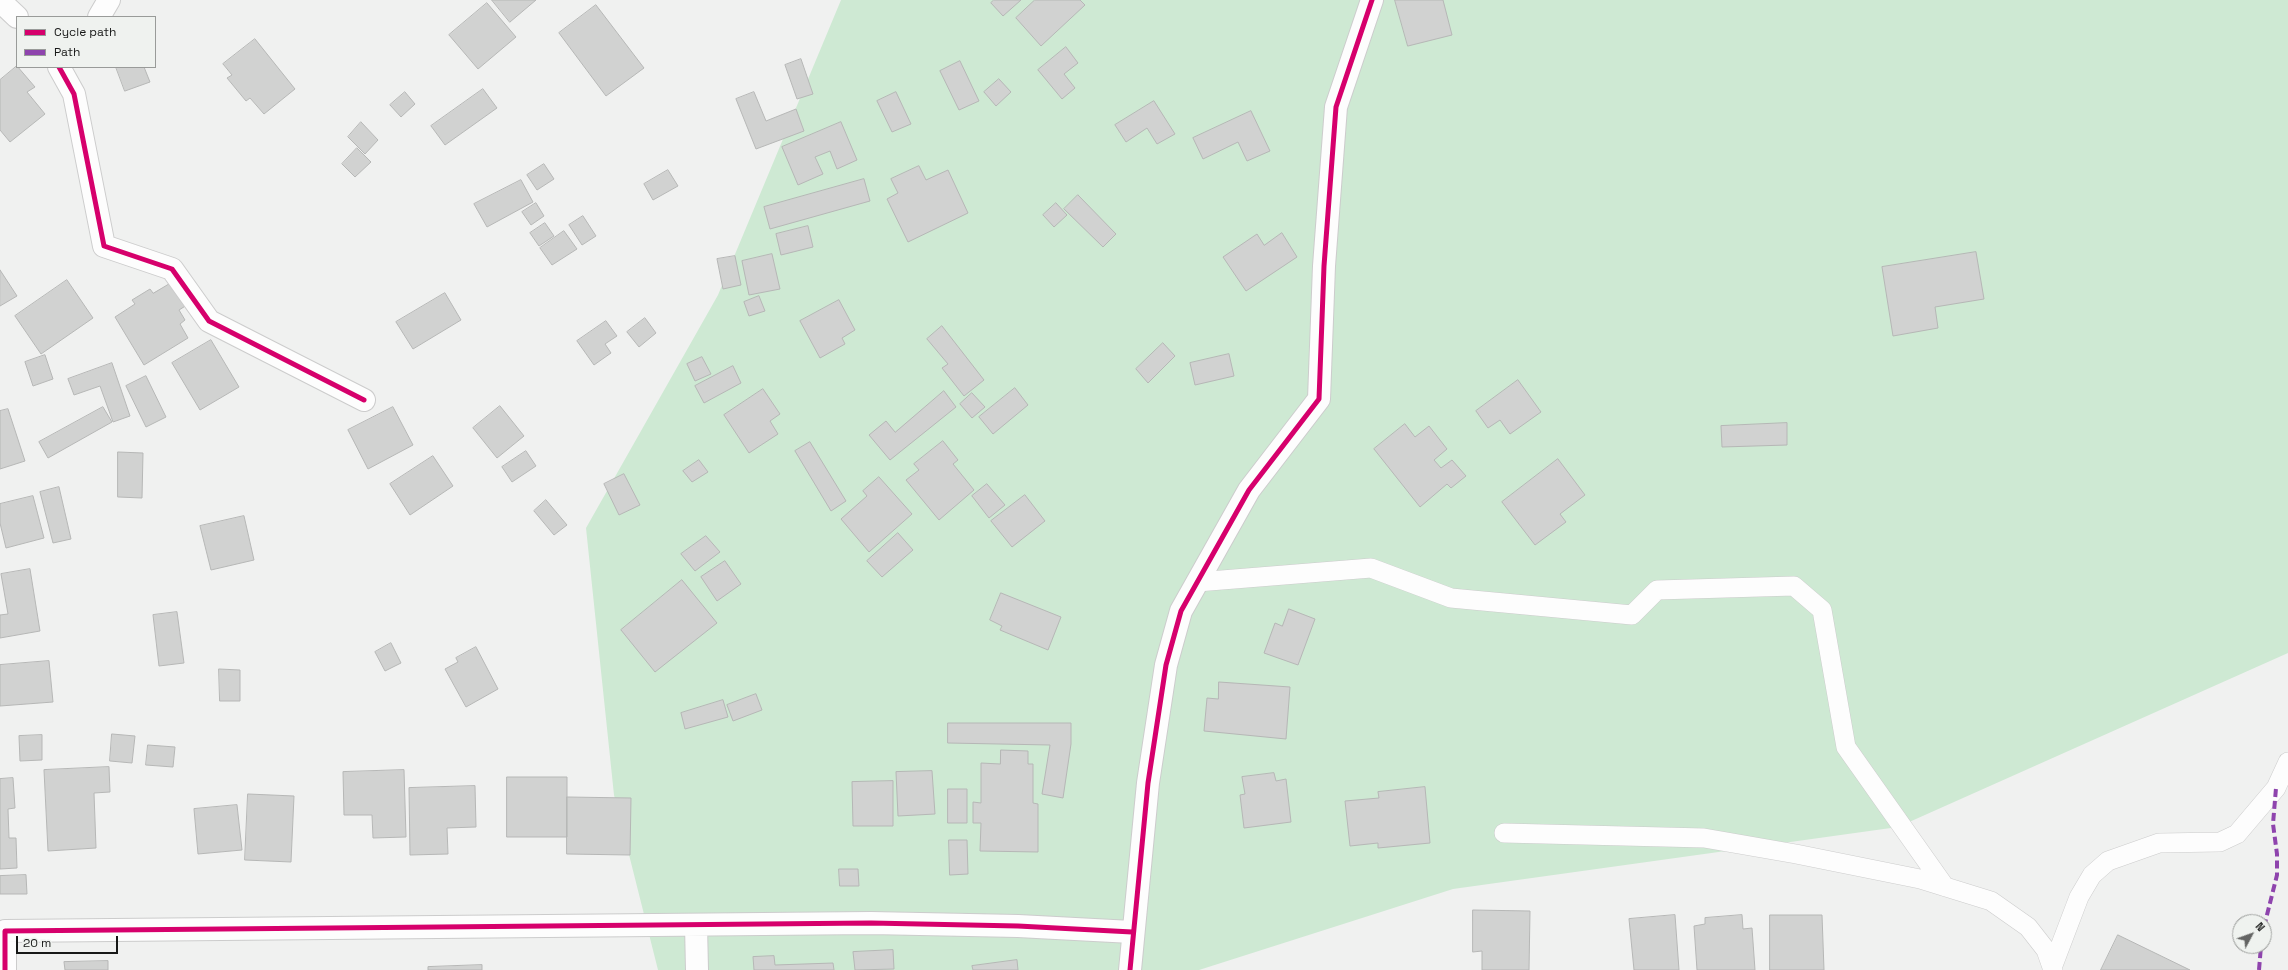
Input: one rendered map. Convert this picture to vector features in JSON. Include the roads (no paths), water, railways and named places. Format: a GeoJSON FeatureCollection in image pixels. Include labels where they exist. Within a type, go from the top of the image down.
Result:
{"type":"FeatureCollection","features":[{"type":"Feature","properties":{"kind":"street"},"geometry":{"type":"LineString","coordinates":[[101,16],[109,0]]}},
{"type":"Feature","properties":{"kind":"street"},"geometry":{"type":"LineString","coordinates":[[1130,970],[1132,932],[1148,784],[1166,665],[1181,611],[1249,490],[1319,399],[1324,266],[1336,107],[1372,0]]}},
{"type":"Feature","properties":{"kind":"street"},"geometry":{"type":"LineString","coordinates":[[0,1],[16,16]]}},
{"type":"Feature","properties":{"kind":"street"},"geometry":{"type":"LineString","coordinates":[[60,68],[74,94],[104,246],[172,269],[209,321],[364,400]]}},
{"type":"Feature","properties":{"kind":"street"},"geometry":{"type":"LineString","coordinates":[[74,94],[78,68]]}},
{"type":"Feature","properties":{"kind":"street"},"geometry":{"type":"LineString","coordinates":[[5,970],[5,931],[878,923],[1018,926],[1132,932]]}},
{"type":"Feature","properties":{"kind":"street"},"geometry":{"type":"LineString","coordinates":[[696,925],[697,970]]}},
{"type":"Feature","properties":{"kind":"lane"},"geometry":{"type":"LineString","coordinates":[[1197,582],[1371,568],[1451,598],[1632,615],[1657,590],[1794,586],[1822,610],[1846,747],[1945,887]]}},
{"type":"Feature","properties":{"kind":"lane"},"geometry":{"type":"LineString","coordinates":[[2052,969],[2079,897],[2092,875],[2108,862],[2159,843],[2220,842],[2228,839],[2243,828],[2283,785],[2288,762]]}},
{"type":"Feature","properties":{"kind":"lane"},"geometry":{"type":"LineString","coordinates":[[1504,833],[1704,838],[1796,854],[1920,880],[1991,901],[2028,927],[2046,950],[2052,969]]}}]}
